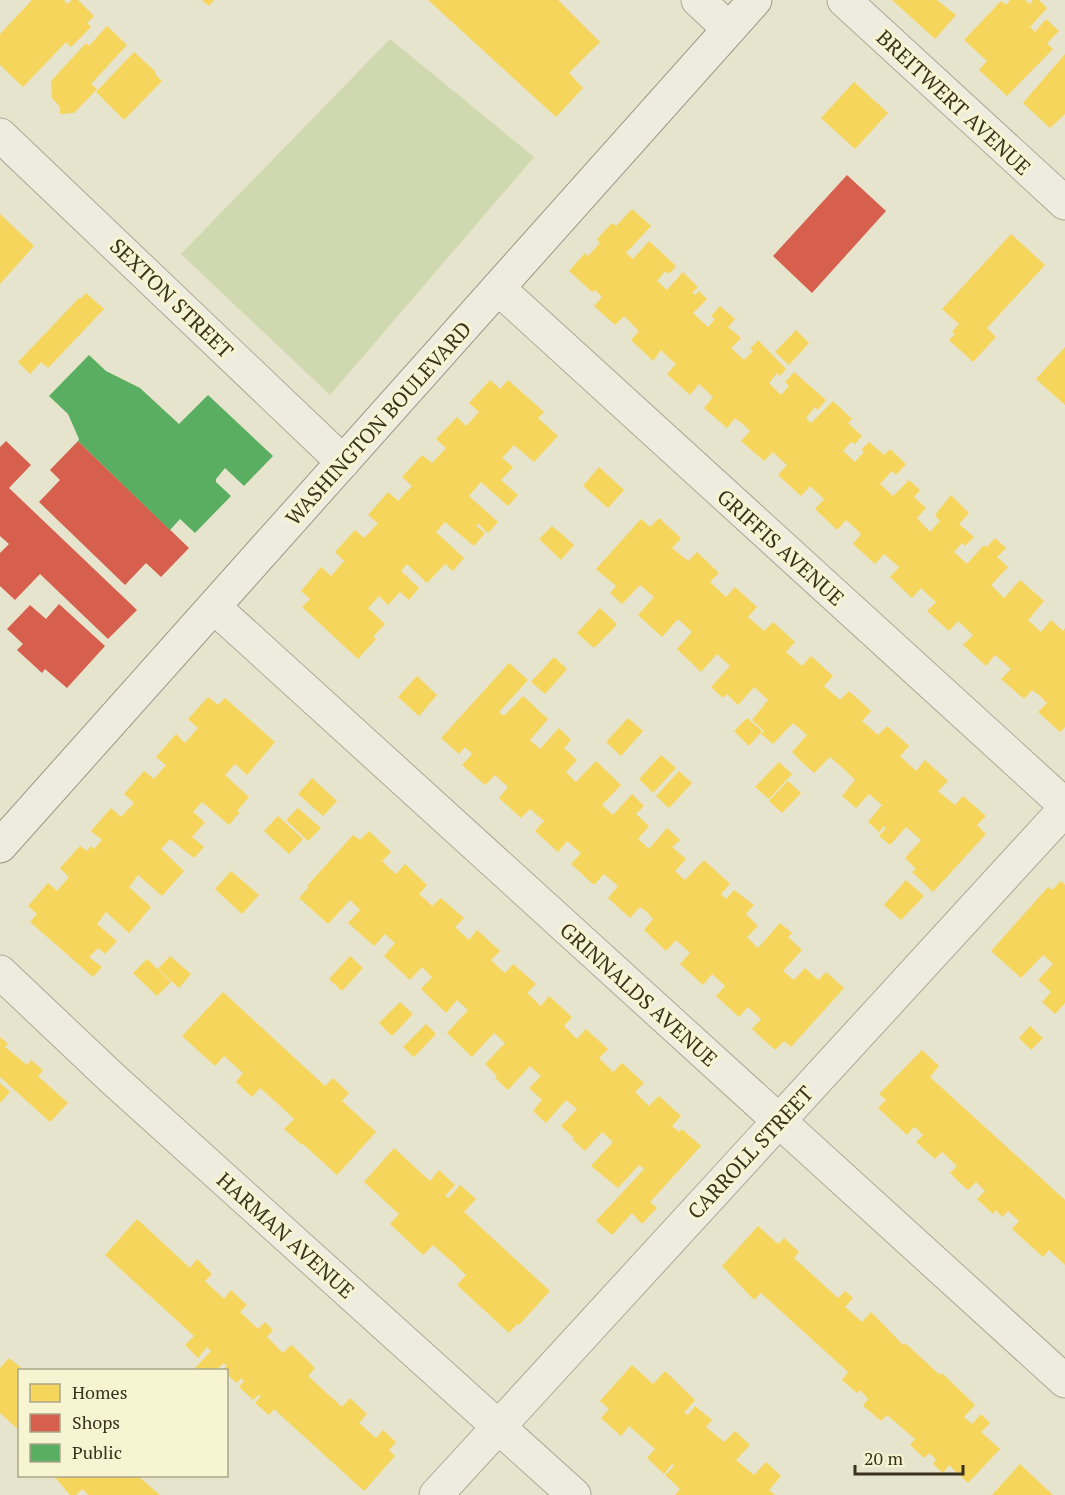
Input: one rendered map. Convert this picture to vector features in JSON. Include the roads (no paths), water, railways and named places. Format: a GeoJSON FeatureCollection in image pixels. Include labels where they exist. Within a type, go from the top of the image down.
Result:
{"type":"FeatureCollection","features":[{"type":"Feature","properties":{"kind":"street"},"geometry":{"type":"LineString","coordinates":[[698,0],[729,29]]}},
{"type":"Feature","properties":{"kind":"street","name":"WASHINGTON BOULEVARD"},"geometry":{"type":"LineString","coordinates":[[0,846],[755,0]]}},
{"type":"Feature","properties":{"kind":"street","name":"BREITWERT AVENUE"},"geometry":{"type":"LineString","coordinates":[[844,0],[1065,203]]}},
{"type":"Feature","properties":{"kind":"street","name":"SEXTON STREET"},"geometry":{"type":"LineString","coordinates":[[0,135],[343,462]]}},
{"type":"Feature","properties":{"kind":"street","name":"GRIFFIS AVENUE"},"geometry":{"type":"LineString","coordinates":[[498,288],[1065,807]]}},
{"type":"Feature","properties":{"kind":"street","name":"GRINNALDS AVENUE"},"geometry":{"type":"LineString","coordinates":[[214,607],[1065,1382]]}},
{"type":"Feature","properties":{"kind":"street","name":"CARROLL STREET"},"geometry":{"type":"LineString","coordinates":[[436,1495],[1065,807]]}},
{"type":"Feature","properties":{"kind":"street","name":"HARMAN AVENUE"},"geometry":{"type":"LineString","coordinates":[[0,972],[122,1087],[574,1495]]}}]}
